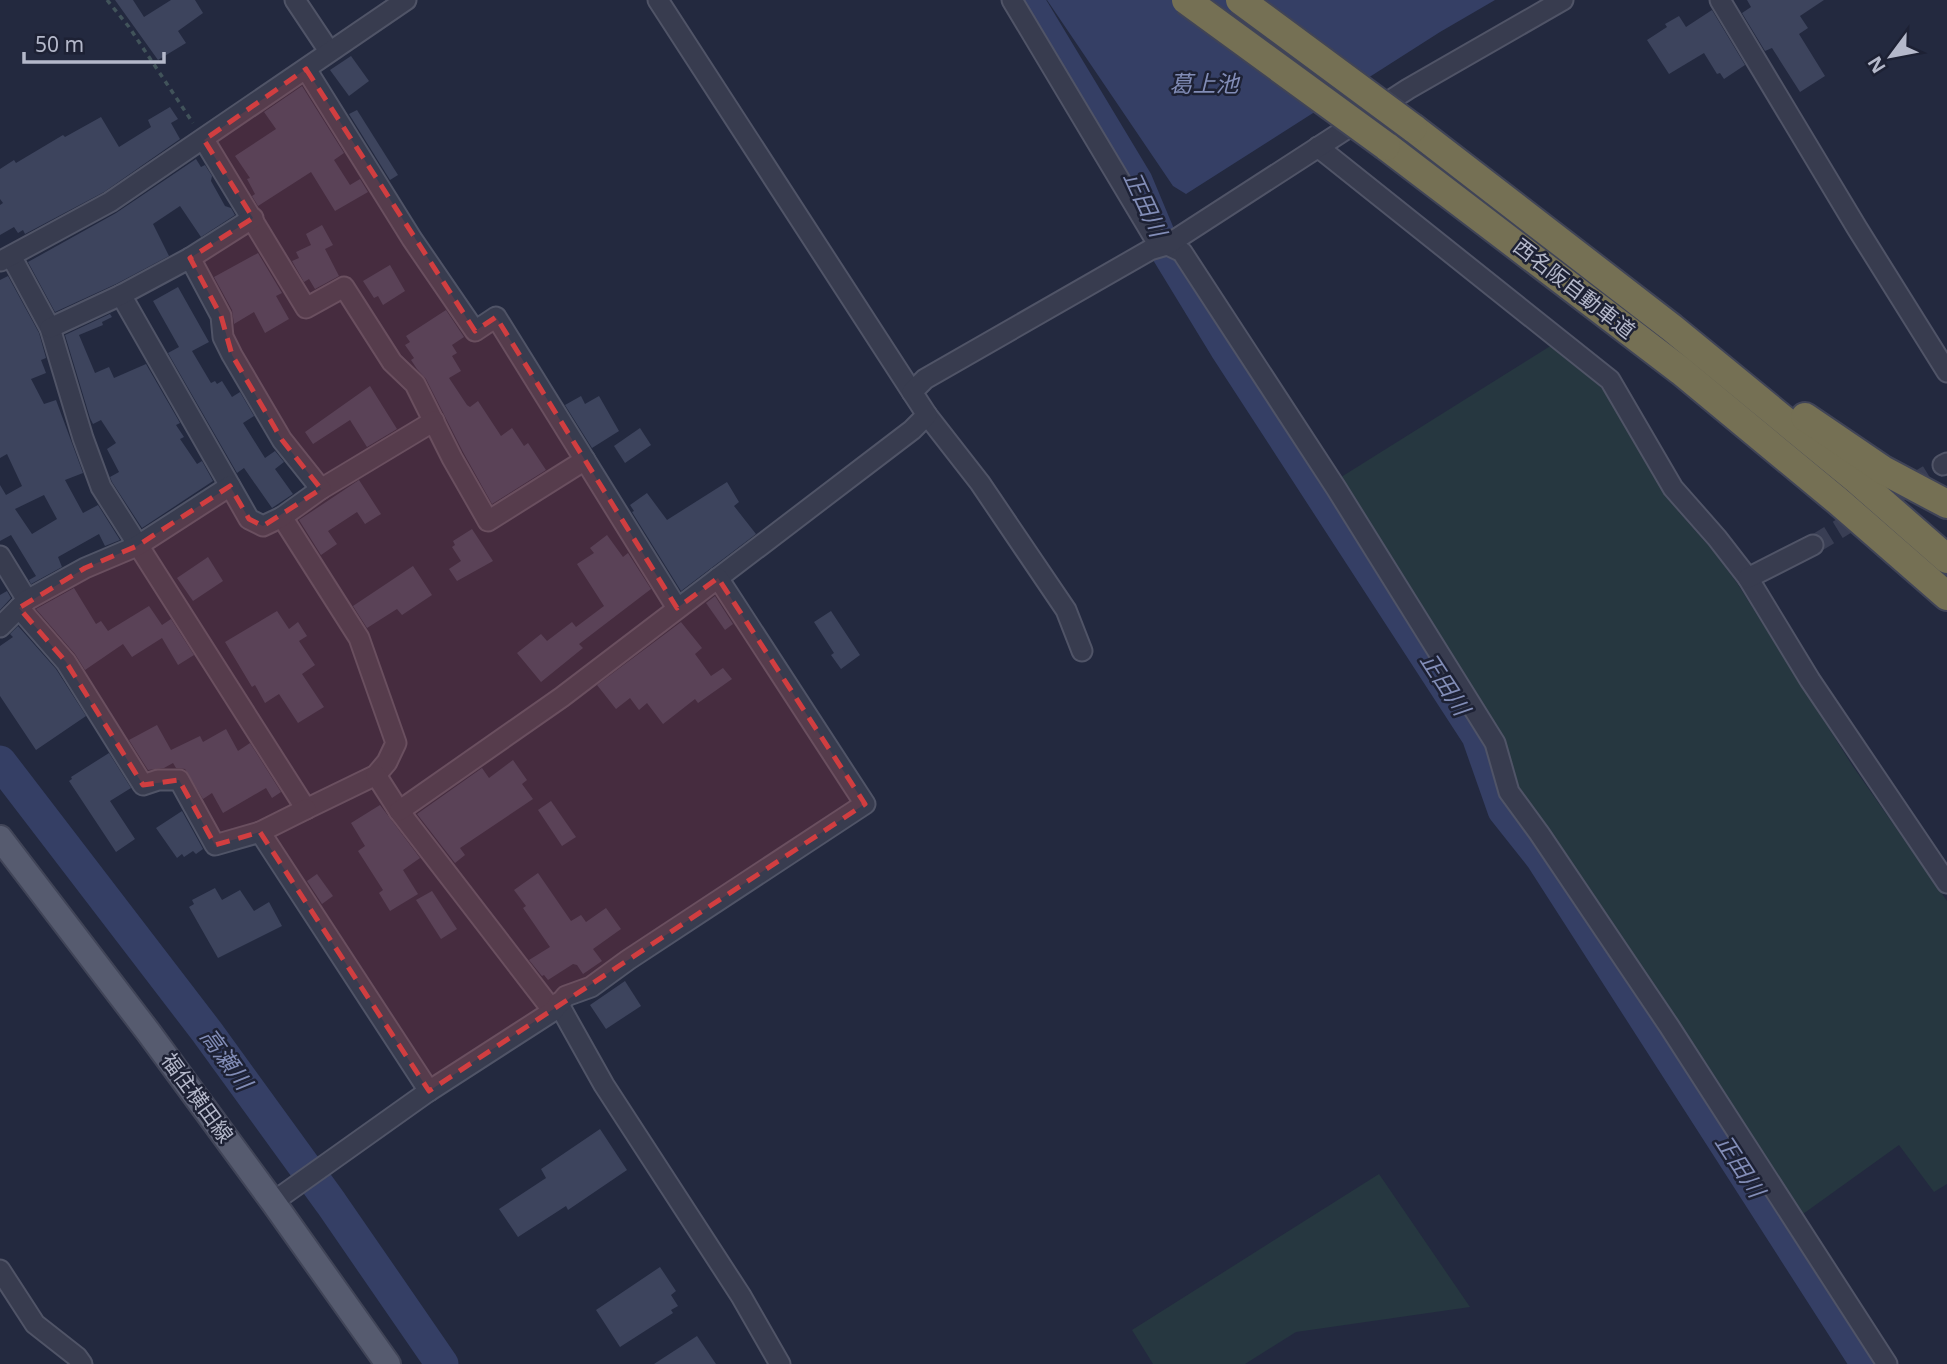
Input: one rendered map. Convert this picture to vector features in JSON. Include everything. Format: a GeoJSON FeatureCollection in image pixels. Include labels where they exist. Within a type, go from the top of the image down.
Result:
{"type":"FeatureCollection","features":[{"type":"Feature","properties":{"kind":"highway","name":"西名阪自動車道"},"geometry":{"type":"LineString","coordinates":[[1185,0],[1386,146],[1681,371],[1947,596]]}},
{"type":"Feature","properties":{"kind":"highway","name":"西名阪自動車道"},"geometry":{"type":"LineString","coordinates":[[1240,0],[1413,128],[1672,328],[1857,480],[1947,559]]}},
{"type":"Feature","properties":{"kind":"highway"},"geometry":{"type":"LineString","coordinates":[[1672,328],[1883,470],[1947,503]]}},
{"type":"Feature","properties":{"kind":"highway"},"geometry":{"type":"LineString","coordinates":[[1681,371],[1947,617]]}},
{"type":"Feature","properties":{"kind":"main road","name":"福住横田線"},"geometry":{"type":"LineString","coordinates":[[0,838],[280,1197],[388,1364]]}},
{"type":"Feature","properties":{"kind":"street"},"geometry":{"type":"LineString","coordinates":[[295,0],[329,51]]}},
{"type":"Feature","properties":{"kind":"street"},"geometry":{"type":"LineString","coordinates":[[306,809],[101,487],[83,438],[50,328],[5,259],[110,202],[406,0]]}},
{"type":"Feature","properties":{"kind":"street"},"geometry":{"type":"LineString","coordinates":[[658,0],[927,415],[980,483],[1066,610],[1082,652]]}},
{"type":"Feature","properties":{"kind":"street"},"geometry":{"type":"LineString","coordinates":[[1012,0],[1155,239],[1182,253],[1336,488],[1495,743],[1509,792],[1669,1026],[1887,1364]]}},
{"type":"Feature","properties":{"kind":"street"},"geometry":{"type":"LineString","coordinates":[[912,392],[925,379],[996,338],[1150,250],[1167,246],[1408,89],[1563,0]]}},
{"type":"Feature","properties":{"kind":"street"},"geometry":{"type":"LineString","coordinates":[[1720,0],[1947,372]]}},
{"type":"Feature","properties":{"kind":"street"},"geometry":{"type":"LineString","coordinates":[[306,69],[412,239],[475,331],[496,317],[677,608]]}},
{"type":"Feature","properties":{"kind":"street"},"geometry":{"type":"LineString","coordinates":[[204,140],[306,308],[344,287],[392,362],[415,384],[488,522],[585,460]]}},
{"type":"Feature","properties":{"kind":"street"},"geometry":{"type":"LineString","coordinates":[[1318,147],[1610,380],[1673,488],[1748,578],[1810,680],[1947,883]]}},
{"type":"Feature","properties":{"kind":"street"},"geometry":{"type":"LineString","coordinates":[[50,328],[121,295],[190,258],[253,218]]}},
{"type":"Feature","properties":{"kind":"street"},"geometry":{"type":"LineString","coordinates":[[190,258],[221,316],[223,337],[232,355],[282,440],[321,489]]}},
{"type":"Feature","properties":{"kind":"street"},"geometry":{"type":"LineString","coordinates":[[121,295],[249,519],[263,526],[282,517],[321,489],[433,421]]}},
{"type":"Feature","properties":{"kind":"street"},"geometry":{"type":"LineString","coordinates":[[398,811],[562,697],[912,430],[927,415]]}},
{"type":"Feature","properties":{"kind":"street"},"geometry":{"type":"LineString","coordinates":[[0,627],[23,604],[85,568],[137,546],[230,486]]}},
{"type":"Feature","properties":{"kind":"street"},"geometry":{"type":"LineString","coordinates":[[0,556],[23,604],[66,662],[143,785],[158,780],[178,780],[215,845],[260,832],[376,775],[387,762],[396,743],[359,638],[282,517]]}},
{"type":"Feature","properties":{"kind":"street"},"geometry":{"type":"LineString","coordinates":[[1748,578],[1813,545]]}},
{"type":"Feature","properties":{"kind":"street"},"geometry":{"type":"LineString","coordinates":[[280,1197],[429,1091],[555,1007],[566,996],[591,987],[865,804],[718,578]]}},
{"type":"Feature","properties":{"kind":"street"},"geometry":{"type":"LineString","coordinates":[[376,775],[398,811],[555,1007],[741,1296],[780,1364]]}},
{"type":"Feature","properties":{"kind":"street"},"geometry":{"type":"LineString","coordinates":[[260,832],[429,1091]]}},
{"type":"Feature","properties":{"kind":"street"},"geometry":{"type":"LineString","coordinates":[[0,1270],[35,1324],[82,1364]]}},
{"type":"Feature","properties":{"kind":"path"},"geometry":{"type":"LineString","coordinates":[[107,0],[204,140]]}},
{"type":"Feature","properties":{"kind":"highlighted area"},"geometry":{"type":"Polygon","coordinates":[[[306,69],[475,331],[496,317],[677,608],[718,578],[865,804],[429,1091],[260,832],[215,845],[179,780],[143,785],[66,662],[19,608],[85,568],[137,546],[230,486],[249,519],[263,526],[321,489],[282,440],[232,355],[221,316],[190,258],[253,218],[204,140],[306,69]]]}},
{"type":"Feature","properties":{"kind":"shaded area"},"geometry":{"type":"Polygon","coordinates":[[[1552,345],[1605,391],[1654,477],[1737,583],[1852,765],[1947,901],[1947,1184],[1934,1192],[1899,1145],[1796,1219],[1530,818],[1338,479],[1552,345]]]}},
{"type":"Feature","properties":{"kind":"shaded area"},"geometry":{"type":"Polygon","coordinates":[[[1379,1174],[1470,1307],[1296,1332],[1245,1364],[1153,1364],[1132,1330],[1379,1174]]]}},
{"type":"Feature","properties":{"kind":"water","name":"葛上池"},"geometry":{"type":"Polygon","coordinates":[[[1047,0],[1495,0],[1440,32],[1186,194],[1173,186],[1047,0]]]}},
{"type":"Feature","properties":{"kind":"building"},"geometry":{"type":"Polygon","coordinates":[[[115,0],[133,0],[144,17],[171,0],[195,0],[203,13],[178,31],[186,43],[158,60],[115,0]]]}},
{"type":"Feature","properties":{"kind":"building"},"geometry":{"type":"Polygon","coordinates":[[[1747,0],[1824,0],[1800,16],[1808,28],[1799,34],[1825,76],[1800,92],[1772,48],[1765,51],[1742,13],[1751,7],[1747,0]]]}},
{"type":"Feature","properties":{"kind":"building"},"geometry":{"type":"Polygon","coordinates":[[[1712,10],[1745,65],[1724,79],[1720,73],[1717,74],[1704,53],[1669,74],[1647,40],[1679,16],[1686,27],[1712,10]]]}},
{"type":"Feature","properties":{"kind":"building"},"geometry":{"type":"Polygon","coordinates":[[[351,56],[369,81],[349,96],[330,70],[351,56]]]}},
{"type":"Feature","properties":{"kind":"building"},"geometry":{"type":"Polygon","coordinates":[[[302,86],[344,153],[334,160],[350,185],[360,179],[368,192],[335,211],[311,172],[258,206],[247,179],[250,178],[235,156],[276,129],[264,112],[302,86]]]}},
{"type":"Feature","properties":{"kind":"building"},"geometry":{"type":"Polygon","coordinates":[[[170,107],[178,119],[171,123],[180,139],[104,192],[25,234],[23,230],[18,233],[14,227],[0,235],[0,205],[3,203],[0,199],[0,169],[101,117],[119,147],[151,127],[148,120],[170,107]]]}},
{"type":"Feature","properties":{"kind":"building"},"geometry":{"type":"Polygon","coordinates":[[[357,110],[398,175],[390,180],[349,114],[357,110]]]}},
{"type":"Feature","properties":{"kind":"building"},"geometry":{"type":"Polygon","coordinates":[[[196,159],[201,167],[205,165],[225,206],[231,208],[235,215],[201,237],[180,206],[153,224],[169,256],[55,312],[28,262],[116,213],[196,159]]]}},
{"type":"Feature","properties":{"kind":"building"},"geometry":{"type":"Polygon","coordinates":[[[322,225],[333,245],[325,249],[339,276],[315,289],[309,279],[304,282],[292,261],[299,258],[296,252],[311,245],[306,234],[322,225]]]}},
{"type":"Feature","properties":{"kind":"building"},"geometry":{"type":"Polygon","coordinates":[[[258,253],[282,293],[276,296],[289,319],[265,333],[254,312],[234,324],[232,310],[214,277],[258,253]]]}},
{"type":"Feature","properties":{"kind":"building"},"geometry":{"type":"Polygon","coordinates":[[[390,265],[405,291],[383,305],[378,296],[374,298],[363,281],[390,265]]]}},
{"type":"Feature","properties":{"kind":"building"},"geometry":{"type":"Polygon","coordinates":[[[8,276],[39,333],[46,358],[41,360],[46,373],[31,379],[44,404],[56,400],[83,473],[65,480],[83,513],[98,505],[120,540],[105,546],[99,534],[58,557],[62,567],[31,584],[29,580],[36,576],[11,535],[0,541],[0,485],[6,495],[22,486],[7,454],[0,458],[0,280],[8,276]],[[44,495],[15,509],[32,534],[57,519],[44,495]]]}},
{"type":"Feature","properties":{"kind":"building"},"geometry":{"type":"Polygon","coordinates":[[[178,287],[209,342],[192,351],[211,383],[222,381],[232,397],[240,392],[254,416],[243,423],[265,458],[275,451],[284,462],[275,469],[293,494],[272,508],[244,468],[237,473],[168,353],[179,347],[153,301],[178,287]]]}},
{"type":"Feature","properties":{"kind":"building"},"geometry":{"type":"Polygon","coordinates":[[[446,310],[464,337],[452,345],[457,353],[452,356],[461,371],[449,378],[467,405],[470,407],[478,401],[501,436],[512,428],[524,446],[528,443],[546,470],[492,504],[426,379],[411,360],[414,358],[405,345],[410,342],[406,336],[446,310]]]}},
{"type":"Feature","properties":{"kind":"building"},"geometry":{"type":"Polygon","coordinates":[[[114,312],[110,314],[112,317],[102,322],[103,325],[79,335],[95,373],[109,367],[114,378],[146,364],[180,423],[176,425],[184,437],[180,439],[197,464],[202,461],[213,481],[142,528],[110,477],[119,472],[107,449],[116,443],[101,420],[93,424],[90,418],[65,335],[114,312]]]}},
{"type":"Feature","properties":{"kind":"building"},"geometry":{"type":"Polygon","coordinates":[[[370,386],[397,429],[367,447],[350,420],[313,444],[305,432],[370,386]]]}},
{"type":"Feature","properties":{"kind":"building"},"geometry":{"type":"Polygon","coordinates":[[[581,396],[585,404],[599,396],[619,431],[592,448],[565,405],[581,396]]]}},
{"type":"Feature","properties":{"kind":"building"},"geometry":{"type":"Polygon","coordinates":[[[640,428],[651,445],[625,463],[614,446],[640,428]]]}},
{"type":"Feature","properties":{"kind":"building"},"geometry":{"type":"Polygon","coordinates":[[[359,480],[381,514],[365,524],[357,512],[328,531],[337,544],[321,555],[299,520],[359,480]]]}},
{"type":"Feature","properties":{"kind":"building"},"geometry":{"type":"Polygon","coordinates":[[[727,482],[739,502],[734,506],[756,534],[681,591],[630,505],[647,493],[667,520],[727,482]]]}},
{"type":"Feature","properties":{"kind":"building"},"geometry":{"type":"Polygon","coordinates":[[[472,529],[493,561],[457,581],[449,569],[461,561],[452,547],[455,545],[453,541],[472,529]]]}},
{"type":"Feature","properties":{"kind":"building"},"geometry":{"type":"Polygon","coordinates":[[[607,535],[623,557],[628,553],[651,589],[579,644],[583,648],[541,682],[517,653],[541,634],[547,641],[572,622],[576,627],[604,606],[577,564],[594,553],[590,548],[607,535]]]}},
{"type":"Feature","properties":{"kind":"building"},"geometry":{"type":"Polygon","coordinates":[[[208,557],[223,581],[193,601],[177,578],[208,557]]]}},
{"type":"Feature","properties":{"kind":"building"},"geometry":{"type":"Polygon","coordinates":[[[413,566],[432,595],[402,615],[397,609],[367,628],[353,606],[413,566]]]}},
{"type":"Feature","properties":{"kind":"building"},"geometry":{"type":"Polygon","coordinates":[[[74,588],[96,624],[101,621],[108,631],[149,606],[162,625],[171,619],[194,655],[178,665],[162,638],[132,657],[123,644],[85,670],[75,654],[36,609],[74,588]]]}},
{"type":"Feature","properties":{"kind":"building"},"geometry":{"type":"Polygon","coordinates":[[[7,591],[11,598],[0,610],[0,595],[7,591]]]}},
{"type":"Feature","properties":{"kind":"building"},"geometry":{"type":"Polygon","coordinates":[[[715,596],[733,624],[725,630],[706,603],[715,596]]]}},
{"type":"Feature","properties":{"kind":"building"},"geometry":{"type":"Polygon","coordinates":[[[277,611],[289,629],[298,622],[307,636],[299,641],[315,665],[302,674],[324,707],[298,723],[279,694],[265,703],[225,642],[277,611]]]}},
{"type":"Feature","properties":{"kind":"building"},"geometry":{"type":"Polygon","coordinates":[[[831,611],[860,655],[841,669],[814,622],[831,611]]]}},
{"type":"Feature","properties":{"kind":"building"},"geometry":{"type":"Polygon","coordinates":[[[681,622],[702,648],[695,654],[711,676],[723,668],[732,679],[698,703],[695,699],[663,724],[647,703],[639,710],[630,698],[616,709],[597,685],[681,622]]]}},
{"type":"Feature","properties":{"kind":"building"},"geometry":{"type":"Polygon","coordinates":[[[18,626],[56,669],[86,716],[36,750],[0,696],[0,646],[13,637],[10,634],[18,626]]]}},
{"type":"Feature","properties":{"kind":"building"},"geometry":{"type":"Polygon","coordinates":[[[157,725],[171,750],[200,736],[203,742],[226,729],[238,751],[250,743],[281,792],[272,798],[266,788],[223,813],[212,793],[203,799],[185,769],[176,768],[173,763],[164,768],[148,770],[129,740],[157,725]]]}},
{"type":"Feature","properties":{"kind":"building"},"geometry":{"type":"Polygon","coordinates":[[[109,753],[131,788],[110,801],[135,839],[116,852],[69,781],[71,777],[109,753]]]}},
{"type":"Feature","properties":{"kind":"building"},"geometry":{"type":"Polygon","coordinates":[[[513,760],[527,780],[522,784],[533,799],[460,848],[465,855],[455,863],[417,814],[482,768],[489,778],[513,760]]]}},
{"type":"Feature","properties":{"kind":"building"},"geometry":{"type":"Polygon","coordinates":[[[551,801],[576,837],[562,846],[538,810],[551,801]]]}},
{"type":"Feature","properties":{"kind":"building"},"geometry":{"type":"Polygon","coordinates":[[[380,805],[420,858],[403,870],[418,894],[390,911],[379,893],[383,890],[358,851],[365,846],[351,823],[380,805]]]}},
{"type":"Feature","properties":{"kind":"building"},"geometry":{"type":"Polygon","coordinates":[[[182,811],[203,849],[196,854],[193,851],[177,858],[156,828],[182,811]]]}},
{"type":"Feature","properties":{"kind":"building"},"geometry":{"type":"Polygon","coordinates":[[[538,873],[571,921],[581,915],[586,922],[606,908],[621,929],[593,949],[602,961],[583,974],[577,965],[573,964],[548,980],[529,960],[550,947],[514,890],[538,873]]]}},
{"type":"Feature","properties":{"kind":"building"},"geometry":{"type":"Polygon","coordinates":[[[317,874],[333,896],[322,904],[307,881],[317,874]]]}},
{"type":"Feature","properties":{"kind":"building"},"geometry":{"type":"Polygon","coordinates":[[[215,888],[222,900],[240,890],[254,911],[269,902],[282,926],[218,958],[189,907],[194,904],[192,900],[215,888]]]}},
{"type":"Feature","properties":{"kind":"building"},"geometry":{"type":"Polygon","coordinates":[[[432,891],[457,929],[441,939],[416,900],[432,891]]]}},
{"type":"Feature","properties":{"kind":"building"},"geometry":{"type":"Polygon","coordinates":[[[625,981],[641,1006],[606,1029],[590,1005],[625,981]]]}},
{"type":"Feature","properties":{"kind":"building"},"geometry":{"type":"Polygon","coordinates":[[[600,1129],[627,1170],[568,1210],[566,1206],[518,1237],[499,1209],[546,1178],[541,1169],[600,1129]]]}},
{"type":"Feature","properties":{"kind":"building"},"geometry":{"type":"Polygon","coordinates":[[[660,1267],[676,1291],[671,1295],[678,1306],[671,1310],[673,1313],[620,1347],[596,1310],[660,1267]]]}},
{"type":"Feature","properties":{"kind":"building"},"geometry":{"type":"Polygon","coordinates":[[[697,1336],[716,1364],[654,1364],[697,1336]]]}},
{"type":"Feature","properties":{"kind":"waterway","name":"正田川"},"geometry":{"type":"LineString","coordinates":[[1027,0],[1136,181],[1162,243],[1226,348],[1478,736],[1504,810],[1542,858],[1867,1364]]}},
{"type":"Feature","properties":{"kind":"waterway","name":"高瀬川"},"geometry":{"type":"LineString","coordinates":[[0,762],[207,1032],[331,1203],[442,1364]]}},
{"type":"Feature","properties":{"kind":"tunnel"},"geometry":{"type":"LineString","coordinates":[[1813,545],[1943,465]]}}]}
